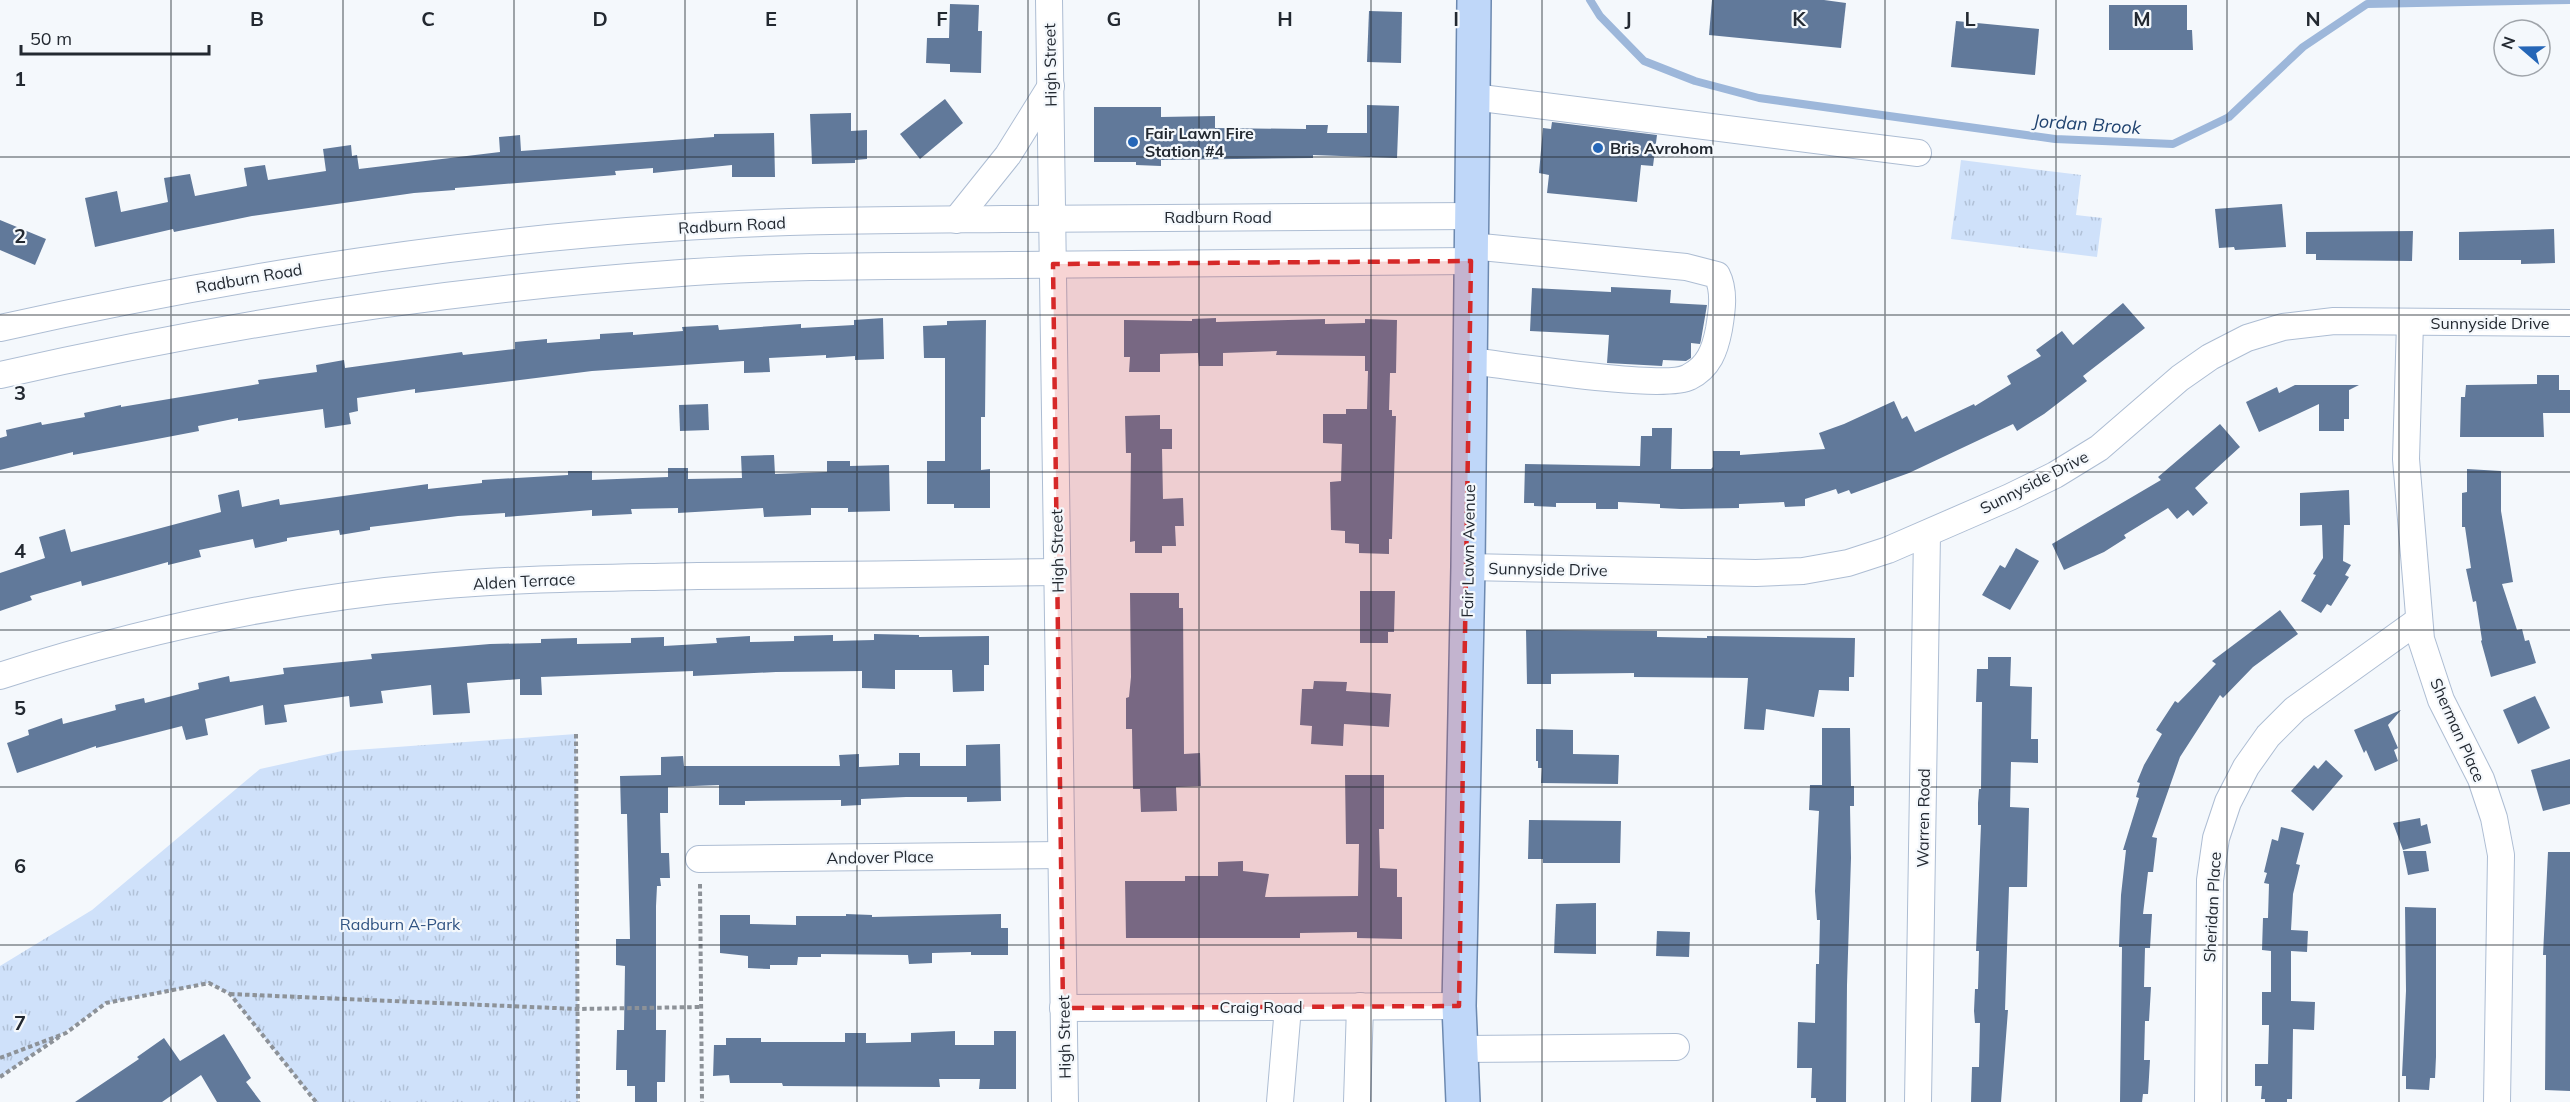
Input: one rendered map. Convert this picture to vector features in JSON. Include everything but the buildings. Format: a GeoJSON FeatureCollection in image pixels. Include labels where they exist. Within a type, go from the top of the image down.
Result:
{"type":"FeatureCollection","features":[{"type":"Feature","properties":{"kind":"main road","name":"Fair Lawn Avenue"},"geometry":{"type":"LineString","coordinates":[[1463,1102],[1459,1006],[1468,567],[1474,0]]}},
{"type":"Feature","properties":{"kind":"street","name":"High Street"},"geometry":{"type":"LineString","coordinates":[[1049,0],[1065,1102]]}},
{"type":"Feature","properties":{"kind":"street"},"geometry":{"type":"LineString","coordinates":[[956,220],[1008,155],[1051,86]]}},
{"type":"Feature","properties":{"kind":"street"},"geometry":{"type":"LineString","coordinates":[[1473,97],[1918,153]]}},
{"type":"Feature","properties":{"kind":"street","name":"Radburn Road"},"geometry":{"type":"LineString","coordinates":[[0,328],[210,285],[387,256],[680,227],[766,223],[1052,219],[1472,241]]}},
{"type":"Feature","properties":{"kind":"street"},"geometry":{"type":"LineString","coordinates":[[0,375],[218,329],[381,303],[485,290],[672,273],[767,268],[1053,264],[1472,241],[1686,267],[1717,275],[1722,285],[1721,315],[1716,348],[1706,365],[1688,378],[1670,382],[1640,380],[1470,360]]}},
{"type":"Feature","properties":{"kind":"street","name":"Sunnyside Drive"},"geometry":{"type":"LineString","coordinates":[[1468,567],[1756,573],[1803,571],[1848,563],[1927,534],[2055,475],[2098,448],[2180,378],[2210,357],[2247,338],[2283,327],[2334,321],[2570,322]]}},
{"type":"Feature","properties":{"kind":"street","name":"Sherman Place"},"geometry":{"type":"LineString","coordinates":[[2409,323],[2406,459],[2421,639],[2441,700],[2481,778],[2494,818],[2499,846],[2501,897],[2497,1102]]}},
{"type":"Feature","properties":{"kind":"street","name":"Warren Road"},"geometry":{"type":"LineString","coordinates":[[1918,1102],[1927,534]]}},
{"type":"Feature","properties":{"kind":"street","name":"Alden Terrace"},"geometry":{"type":"LineString","coordinates":[[0,676],[106,644],[183,625],[350,596],[435,586],[602,578],[1057,572]]}},
{"type":"Feature","properties":{"kind":"street","name":"Sheridan Place"},"geometry":{"type":"LineString","coordinates":[[2208,1102],[2210,880],[2216,838],[2228,801],[2246,767],[2268,736],[2295,709],[2419,620]]}},
{"type":"Feature","properties":{"kind":"street","name":"Andover Place"},"geometry":{"type":"LineString","coordinates":[[699,859],[1061,855]]}},
{"type":"Feature","properties":{"kind":"street"},"geometry":{"type":"LineString","coordinates":[[1357,1102],[1360,1006]]}},
{"type":"Feature","properties":{"kind":"street","name":"Craig Road"},"geometry":{"type":"LineString","coordinates":[[1063,1008],[1459,1006]]}},
{"type":"Feature","properties":{"kind":"street"},"geometry":{"type":"LineString","coordinates":[[1280,1102],[1288,1007]]}},
{"type":"Feature","properties":{"kind":"street"},"geometry":{"type":"LineString","coordinates":[[1461,1048],[1676,1047]]}},
{"type":"Feature","properties":{"kind":"path"},"geometry":{"type":"LineString","coordinates":[[576,735],[578,1102]]}},
{"type":"Feature","properties":{"kind":"path"},"geometry":{"type":"LineString","coordinates":[[699,859],[702,1102]]}},
{"type":"Feature","properties":{"kind":"path"},"geometry":{"type":"LineString","coordinates":[[0,1077],[106,1003],[209,983],[230,994],[316,1102]]}},
{"type":"Feature","properties":{"kind":"path"},"geometry":{"type":"LineString","coordinates":[[230,994],[577,1009],[701,1007]]}},
{"type":"Feature","properties":{"kind":"path"},"geometry":{"type":"LineString","coordinates":[[0,1058],[66,1033]]}},
{"type":"Feature","properties":{"kind":"highlighted area"},"geometry":{"type":"Polygon","coordinates":[[[1471,261],[1459,1006],[1063,1008],[1053,264],[1471,261]]]}},
{"type":"Feature","properties":{"kind":"green space"},"geometry":{"type":"Polygon","coordinates":[[[1961,160],[2081,175],[2076,215],[2102,218],[2097,257],[1951,239],[1961,160]]]}},
{"type":"Feature","properties":{"kind":"green space","name":"Radburn A-Park"},"geometry":{"type":"Polygon","coordinates":[[[576,734],[578,1102],[316,1102],[230,994],[209,983],[106,1003],[0,1077],[0,966],[92,910],[260,769],[342,751],[576,734]]]}},
{"type":"Feature","properties":{"kind":"waterway","name":"Jordan Brook"},"geometry":{"type":"LineString","coordinates":[[1590,0],[1600,16],[1644,61],[1695,81],[1759,98],[2055,139],[2173,144],[2229,117],[2303,47],[2367,4],[2570,0]]}},
{"type":"Feature","properties":{"kind":"place","name":"Fair Lawn Fire Station #4"},"geometry":{"type":"Point","coordinates":[1133,142]}},
{"type":"Feature","properties":{"kind":"place","name":"Bris Avrohom"},"geometry":{"type":"Point","coordinates":[1598,148]}}]}
